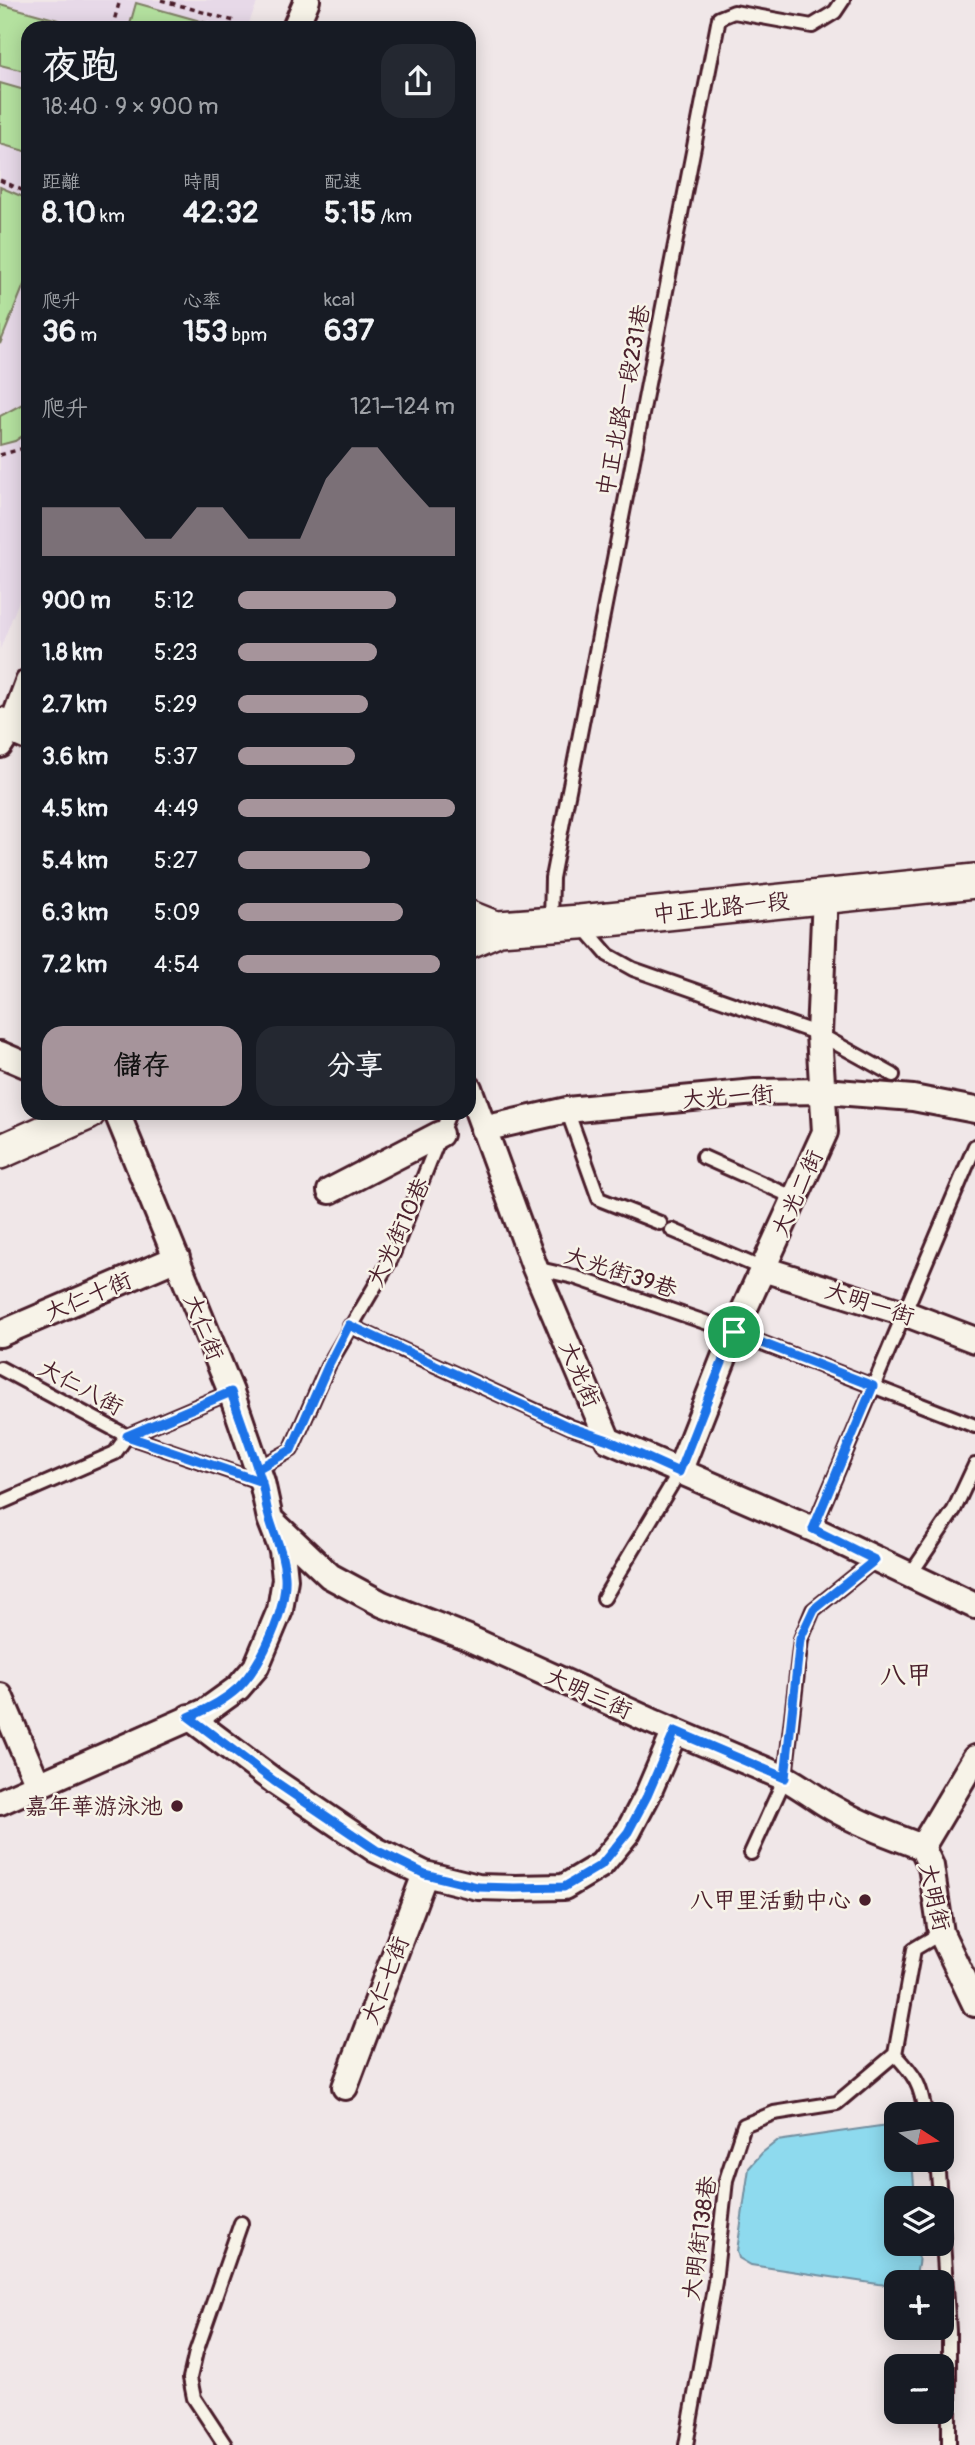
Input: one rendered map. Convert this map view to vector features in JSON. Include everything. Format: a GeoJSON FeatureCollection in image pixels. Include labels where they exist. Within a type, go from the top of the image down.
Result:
{"type":"FeatureCollection","features":[{"type":"Feature","properties":{"kind":"main road","name":"中正北路一段"},"geometry":{"type":"LineString","coordinates":[[484,922],[565,923],[975,881]]}},
{"type":"Feature","properties":{"kind":"main road"},"geometry":{"type":"LineString","coordinates":[[0,1152],[72,1120]]}},
{"type":"Feature","properties":{"kind":"street"},"geometry":{"type":"LineString","coordinates":[[298,21],[307,0]]}},
{"type":"Feature","properties":{"kind":"street"},"geometry":{"type":"LineString","coordinates":[[10,733],[21,701]]}},
{"type":"Feature","properties":{"kind":"street","name":"大光二街"},"geometry":{"type":"LineString","coordinates":[[679,1472],[734,1332],[825,1132],[819,1034],[825,897]]}},
{"type":"Feature","properties":{"kind":"street"},"geometry":{"type":"LineString","coordinates":[[0,1054],[21,1063]]}},
{"type":"Feature","properties":{"kind":"street","name":"大光一街"},"geometry":{"type":"LineString","coordinates":[[483,1129],[567,1110],[755,1092],[824,1091],[913,1098],[975,1110]]}},
{"type":"Feature","properties":{"kind":"street","name":"大光街"},"geometry":{"type":"LineString","coordinates":[[476,1108],[536,1268],[608,1440]]}},
{"type":"Feature","properties":{"kind":"street","name":"大仁街"},"geometry":{"type":"LineString","coordinates":[[0,1802],[206,1710],[238,1688],[256,1667],[280,1610],[285,1579],[282,1550],[270,1519],[259,1475],[231,1392],[120,1120]]}},
{"type":"Feature","properties":{"kind":"street","name":"大光街10巷"},"geometry":{"type":"LineString","coordinates":[[330,1191],[444,1124]]}},
{"type":"Feature","properties":{"kind":"street","name":"大仁十街"},"geometry":{"type":"LineString","coordinates":[[0,1334],[177,1258]]}},
{"type":"Feature","properties":{"kind":"street","name":"大明一街"},"geometry":{"type":"LineString","coordinates":[[763,1269],[904,1313],[975,1340]]}},
{"type":"Feature","properties":{"kind":"street"},"geometry":{"type":"LineString","coordinates":[[608,1440],[813,1529],[975,1606]]}},
{"type":"Feature","properties":{"kind":"street","name":"大明三街"},"geometry":{"type":"LineString","coordinates":[[270,1519],[330,1576],[382,1604],[466,1637],[785,1778],[869,1827],[922,1847]]}},
{"type":"Feature","properties":{"kind":"street"},"geometry":{"type":"LineString","coordinates":[[0,1696],[38,1785]]}},
{"type":"Feature","properties":{"kind":"street"},"geometry":{"type":"LineString","coordinates":[[189,1717],[376,1850],[425,1874],[478,1887],[564,1887],[601,1865],[628,1832],[675,1731]]}},
{"type":"Feature","properties":{"kind":"street","name":"大明街"},"geometry":{"type":"LineString","coordinates":[[971,1774],[922,1847],[931,1866],[941,1933],[975,2004]]}},
{"type":"Feature","properties":{"kind":"street","name":"大仁七街"},"geometry":{"type":"LineString","coordinates":[[345,2087],[425,1874]]}},
{"type":"Feature","properties":{"kind":"lane","name":"中正北路一段231巷"},"geometry":{"type":"LineString","coordinates":[[565,923],[552,878],[719,19],[734,12],[812,26],[835,12],[843,0]]}},
{"type":"Feature","properties":{"kind":"lane"},"geometry":{"type":"LineString","coordinates":[[565,923],[608,955],[633,969],[819,1034],[893,1075]]}},
{"type":"Feature","properties":{"kind":"lane"},"geometry":{"type":"LineString","coordinates":[[567,1110],[599,1199],[660,1223]]}},
{"type":"Feature","properties":{"kind":"lane","name":"大光街10巷"},"geometry":{"type":"LineString","coordinates":[[259,1475],[291,1450],[349,1325],[391,1259],[444,1124]]}},
{"type":"Feature","properties":{"kind":"lane"},"geometry":{"type":"LineString","coordinates":[[813,1529],[975,1146]]}},
{"type":"Feature","properties":{"kind":"lane"},"geometry":{"type":"LineString","coordinates":[[703,1157],[795,1198]]}},
{"type":"Feature","properties":{"kind":"lane"},"geometry":{"type":"LineString","coordinates":[[672,1230],[763,1269]]}},
{"type":"Feature","properties":{"kind":"lane","name":"大光街39巷"},"geometry":{"type":"LineString","coordinates":[[536,1268],[574,1277],[734,1332],[975,1426]]}},
{"type":"Feature","properties":{"kind":"lane"},"geometry":{"type":"LineString","coordinates":[[349,1325],[570,1427],[608,1440]]}},
{"type":"Feature","properties":{"kind":"lane","name":"大仁八街"},"geometry":{"type":"LineString","coordinates":[[0,1368],[127,1436],[259,1475]]}},
{"type":"Feature","properties":{"kind":"lane"},"geometry":{"type":"LineString","coordinates":[[0,1503],[116,1453],[127,1436],[231,1392]]}},
{"type":"Feature","properties":{"kind":"lane"},"geometry":{"type":"LineString","coordinates":[[910,1575],[954,1510],[975,1465]]}},
{"type":"Feature","properties":{"kind":"lane"},"geometry":{"type":"LineString","coordinates":[[604,1598],[679,1472]]}},
{"type":"Feature","properties":{"kind":"lane"},"geometry":{"type":"LineString","coordinates":[[751,1853],[785,1778],[800,1639],[814,1609],[875,1560]]}},
{"type":"Feature","properties":{"kind":"lane"},"geometry":{"type":"LineString","coordinates":[[923,2102],[922,2091],[915,2077],[895,2054],[915,1949],[941,1933]]}},
{"type":"Feature","properties":{"kind":"lane","name":"大明街138巷"},"geometry":{"type":"LineString","coordinates":[[686,2445],[715,2282],[726,2180],[744,2125],[774,2113],[837,2103],[895,2054]]}},
{"type":"Feature","properties":{"kind":"lane"},"geometry":{"type":"LineString","coordinates":[[225,2445],[194,2398],[190,2378],[196,2352],[241,2223]]}},
{"type":"Feature","properties":{"kind":"lane"},"geometry":{"type":"LineString","coordinates":[[944,2256],[949,2331],[949,2445]]}},
{"type":"Feature","properties":{"kind":"path"},"geometry":{"type":"LineString","coordinates":[[114,21],[120,0]]}},
{"type":"Feature","properties":{"kind":"path"},"geometry":{"type":"LineString","coordinates":[[161,0],[234,21]]}},
{"type":"Feature","properties":{"kind":"path"},"geometry":{"type":"LineString","coordinates":[[0,180],[21,189]]}},
{"type":"Feature","properties":{"kind":"path"},"geometry":{"type":"LineString","coordinates":[[0,455],[21,449]]}},
{"type":"Feature","properties":{"kind":"shaded area"},"geometry":{"type":"Polygon","coordinates":[[[0,0],[258,0],[250,21],[21,21],[21,596],[0,649],[0,0]]]}},
{"type":"Feature","properties":{"kind":"green space"},"geometry":{"type":"Polygon","coordinates":[[[136,3],[200,21],[131,21],[136,3]]]}},
{"type":"Feature","properties":{"kind":"green space"},"geometry":{"type":"Polygon","coordinates":[[[0,4],[62,21],[21,21],[21,70],[0,65],[0,4]]]}},
{"type":"Feature","properties":{"kind":"green space"},"geometry":{"type":"Polygon","coordinates":[[[0,83],[21,89],[21,150],[0,144],[0,83]]]}},
{"type":"Feature","properties":{"kind":"green space"},"geometry":{"type":"Polygon","coordinates":[[[0,187],[21,196],[21,292],[0,344],[0,187]]]}},
{"type":"Feature","properties":{"kind":"green space"},"geometry":{"type":"Polygon","coordinates":[[[21,405],[21,437],[0,445],[0,416],[21,405]]]}},
{"type":"Feature","properties":{"kind":"water"},"geometry":{"type":"Polygon","coordinates":[[[884,2125],[884,2172],[913,2172],[914,2186],[884,2186],[884,2256],[919,2256],[917,2270],[884,2270],[884,2285],[751,2265],[739,2258],[737,2251],[749,2168],[777,2141],[884,2125]]]}},
{"type":"Feature","properties":{"kind":"place","name":"嘉年華游泳池"},"geometry":{"type":"Point","coordinates":[177,1806]}},
{"type":"Feature","properties":{"kind":"place","name":"八甲里活動中心"},"geometry":{"type":"Point","coordinates":[865,1900]}},
{"type":"Feature","properties":{"kind":"district","name":"八甲"},"geometry":{"type":"Point","coordinates":[906,1675]}},
{"type":"Feature","properties":{"kind":"route"},"geometry":{"type":"LineString","coordinates":[[734,1332],[679,1472],[608,1440],[570,1427],[349,1325],[291,1450],[257,1469],[262,1482],[127,1436],[231,1392],[257,1469],[262,1482],[270,1519],[282,1550],[285,1579],[280,1610],[256,1667],[238,1688],[206,1710],[189,1717],[274,1781],[376,1850],[425,1874],[478,1887],[564,1887],[601,1865],[628,1832],[675,1731],[785,1778],[800,1639],[814,1609],[875,1560],[813,1529],[873,1386],[734,1332]]}}]}
